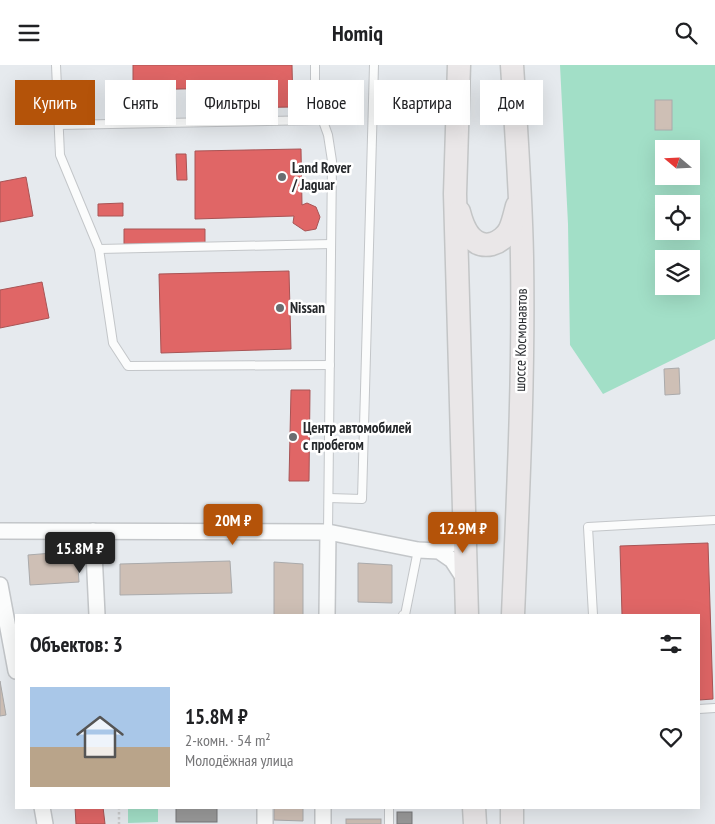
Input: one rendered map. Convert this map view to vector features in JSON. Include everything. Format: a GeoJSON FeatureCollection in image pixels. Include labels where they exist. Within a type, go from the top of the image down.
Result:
{"type":"FeatureCollection","features":[{"type":"Feature","properties":{"kind":"main road"},"geometry":{"type":"LineString","coordinates":[[459,65],[455,194],[467,614]]}},
{"type":"Feature","properties":{"kind":"main road","name":"шоссе Космонавтов"},"geometry":{"type":"LineString","coordinates":[[512,65],[520,193],[522,370],[513,614]]}},
{"type":"Feature","properties":{"kind":"main road"},"geometry":{"type":"LineString","coordinates":[[455,194],[463,227],[474,242],[485,246],[498,242],[510,230],[520,193]]}},
{"type":"Feature","properties":{"kind":"main road"},"geometry":{"type":"LineString","coordinates":[[474,809],[475,824]]}},
{"type":"Feature","properties":{"kind":"main road"},"geometry":{"type":"LineString","coordinates":[[512,809],[512,824]]}},
{"type":"Feature","properties":{"kind":"street"},"geometry":{"type":"LineString","coordinates":[[439,551],[451,544],[464,528]]}},
{"type":"Feature","properties":{"kind":"street"},"geometry":{"type":"LineString","coordinates":[[0,531],[328,532],[418,550],[439,551],[452,560],[465,580]]}},
{"type":"Feature","properties":{"kind":"street"},"geometry":{"type":"LineString","coordinates":[[93,531],[97,614]]}},
{"type":"Feature","properties":{"kind":"street"},"geometry":{"type":"LineString","coordinates":[[327,614],[328,532]]}},
{"type":"Feature","properties":{"kind":"street"},"geometry":{"type":"LineString","coordinates":[[0,585],[15,666]]}},
{"type":"Feature","properties":{"kind":"street"},"geometry":{"type":"LineString","coordinates":[[42,809],[45,824]]}},
{"type":"Feature","properties":{"kind":"street"},"geometry":{"type":"LineString","coordinates":[[265,809],[265,824]]}},
{"type":"Feature","properties":{"kind":"street"},"geometry":{"type":"LineString","coordinates":[[323,824],[324,809]]}},
{"type":"Feature","properties":{"kind":"lane"},"geometry":{"type":"LineString","coordinates":[[56,65],[57,80]]}},
{"type":"Feature","properties":{"kind":"lane"},"geometry":{"type":"LineString","coordinates":[[315,65],[315,80]]}},
{"type":"Feature","properties":{"kind":"lane"},"geometry":{"type":"LineString","coordinates":[[329,498],[362,499],[374,65]]}},
{"type":"Feature","properties":{"kind":"lane"},"geometry":{"type":"LineString","coordinates":[[95,124],[288,121]]}},
{"type":"Feature","properties":{"kind":"lane"},"geometry":{"type":"LineString","coordinates":[[59,125],[60,155],[99,249],[113,343],[128,366],[330,365]]}},
{"type":"Feature","properties":{"kind":"lane"},"geometry":{"type":"LineString","coordinates":[[324,125],[328,135],[332,161],[328,532]]}},
{"type":"Feature","properties":{"kind":"lane"},"geometry":{"type":"LineString","coordinates":[[99,249],[331,244]]}},
{"type":"Feature","properties":{"kind":"lane"},"geometry":{"type":"LineString","coordinates":[[593,614],[588,527],[715,520]]}},
{"type":"Feature","properties":{"kind":"lane"},"geometry":{"type":"LineString","coordinates":[[405,614],[418,550]]}},
{"type":"Feature","properties":{"kind":"lane"},"geometry":{"type":"LineString","coordinates":[[700,709],[715,709]]}},
{"type":"Feature","properties":{"kind":"lane"},"geometry":{"type":"LineString","coordinates":[[389,809],[389,824]]}},
{"type":"Feature","properties":{"kind":"path"},"geometry":{"type":"LineString","coordinates":[[118,809],[119,824]]}},
{"type":"Feature","properties":{"kind":"green space"},"geometry":{"type":"Polygon","coordinates":[[[560,65],[715,65],[715,339],[603,394],[570,345],[568,224],[560,65]]]}},
{"type":"Feature","properties":{"kind":"green space"},"geometry":{"type":"Polygon","coordinates":[[[128,809],[158,809],[158,822],[128,823],[128,809]]]}},
{"type":"Feature","properties":{"kind":"building: Торговля"},"geometry":{"type":"Polygon","coordinates":[[[133,65],[292,65],[292,80],[288,80],[288,107],[278,107],[278,80],[186,80],[186,89],[176,89],[176,80],[133,80],[133,65]]]}},
{"type":"Feature","properties":{"kind":"building: Торговля"},"geometry":{"type":"Polygon","coordinates":[[[301,149],[302,205],[307,203],[316,207],[320,217],[316,229],[305,231],[293,223],[294,216],[195,219],[195,151],[301,149]]]}},
{"type":"Feature","properties":{"kind":"building: Торговля"},"geometry":{"type":"Polygon","coordinates":[[[176,154],[186,154],[187,180],[177,180],[176,154]]]}},
{"type":"Feature","properties":{"kind":"building: Торговля"},"geometry":{"type":"Polygon","coordinates":[[[26,177],[33,216],[0,222],[0,182],[26,177]]]}},
{"type":"Feature","properties":{"kind":"building: Торговля"},"geometry":{"type":"Polygon","coordinates":[[[123,203],[123,216],[98,216],[98,204],[123,203]]]}},
{"type":"Feature","properties":{"kind":"building: Торговля"},"geometry":{"type":"Polygon","coordinates":[[[124,229],[205,229],[205,243],[124,244],[124,229]]]}},
{"type":"Feature","properties":{"kind":"building: Торговля"},"geometry":{"type":"Polygon","coordinates":[[[289,271],[291,349],[161,353],[159,274],[289,271]]]}},
{"type":"Feature","properties":{"kind":"building: Торговля"},"geometry":{"type":"Polygon","coordinates":[[[42,282],[49,318],[0,328],[0,290],[42,282]]]}},
{"type":"Feature","properties":{"kind":"building: Торговля"},"geometry":{"type":"Polygon","coordinates":[[[291,390],[310,390],[309,481],[289,481],[291,390]]]}},
{"type":"Feature","properties":{"kind":"building: Торговля"},"geometry":{"type":"Polygon","coordinates":[[[708,543],[713,699],[700,700],[700,614],[622,614],[620,546],[708,543]]]}},
{"type":"Feature","properties":{"kind":"building: Торговля"},"geometry":{"type":"Polygon","coordinates":[[[75,809],[103,809],[105,824],[76,824],[75,809]]]}},
{"type":"Feature","properties":{"kind":"building: Промзона"},"geometry":{"type":"Polygon","coordinates":[[[176,809],[217,809],[217,822],[176,822],[176,809]]]}},
{"type":"Feature","properties":{"kind":"building: Промзона"},"geometry":{"type":"Polygon","coordinates":[[[397,812],[412,812],[412,824],[397,824],[397,812]]]}},
{"type":"Feature","properties":{"kind":"building: Прочее"},"geometry":{"type":"Polygon","coordinates":[[[655,100],[672,100],[672,130],[655,130],[655,100]]]}},
{"type":"Feature","properties":{"kind":"building: Прочее"},"geometry":{"type":"Polygon","coordinates":[[[679,368],[680,394],[665,395],[664,369],[679,368]]]}},
{"type":"Feature","properties":{"kind":"building: Прочее"},"geometry":{"type":"Polygon","coordinates":[[[77,551],[79,582],[30,585],[28,555],[77,551]]]}},
{"type":"Feature","properties":{"kind":"building: Прочее"},"geometry":{"type":"Polygon","coordinates":[[[230,561],[232,593],[120,595],[120,564],[230,561]]]}},
{"type":"Feature","properties":{"kind":"building: Прочее"},"geometry":{"type":"Polygon","coordinates":[[[274,562],[303,564],[303,614],[274,614],[274,562]]]}},
{"type":"Feature","properties":{"kind":"building: Прочее"},"geometry":{"type":"Polygon","coordinates":[[[358,563],[392,565],[392,603],[358,602],[358,563]]]}},
{"type":"Feature","properties":{"kind":"building: Прочее"},"geometry":{"type":"Polygon","coordinates":[[[0,681],[6,715],[0,716],[0,681]]]}},
{"type":"Feature","properties":{"kind":"building: Прочее"},"geometry":{"type":"Polygon","coordinates":[[[274,809],[303,809],[303,821],[274,820],[274,809]]]}},
{"type":"Feature","properties":{"kind":"building: Прочее"},"geometry":{"type":"Polygon","coordinates":[[[346,819],[381,819],[381,824],[346,824],[346,819]]]}},
{"type":"Feature","properties":{"kind":"place","name":"Land Rover / Jaguar"},"geometry":{"type":"Point","coordinates":[282,177]}},
{"type":"Feature","properties":{"kind":"place","name":"Nissan"},"geometry":{"type":"Point","coordinates":[280,308]}},
{"type":"Feature","properties":{"kind":"place","name":"Центр автомобилей с пробегом"},"geometry":{"type":"Point","coordinates":[293,437]}}]}
